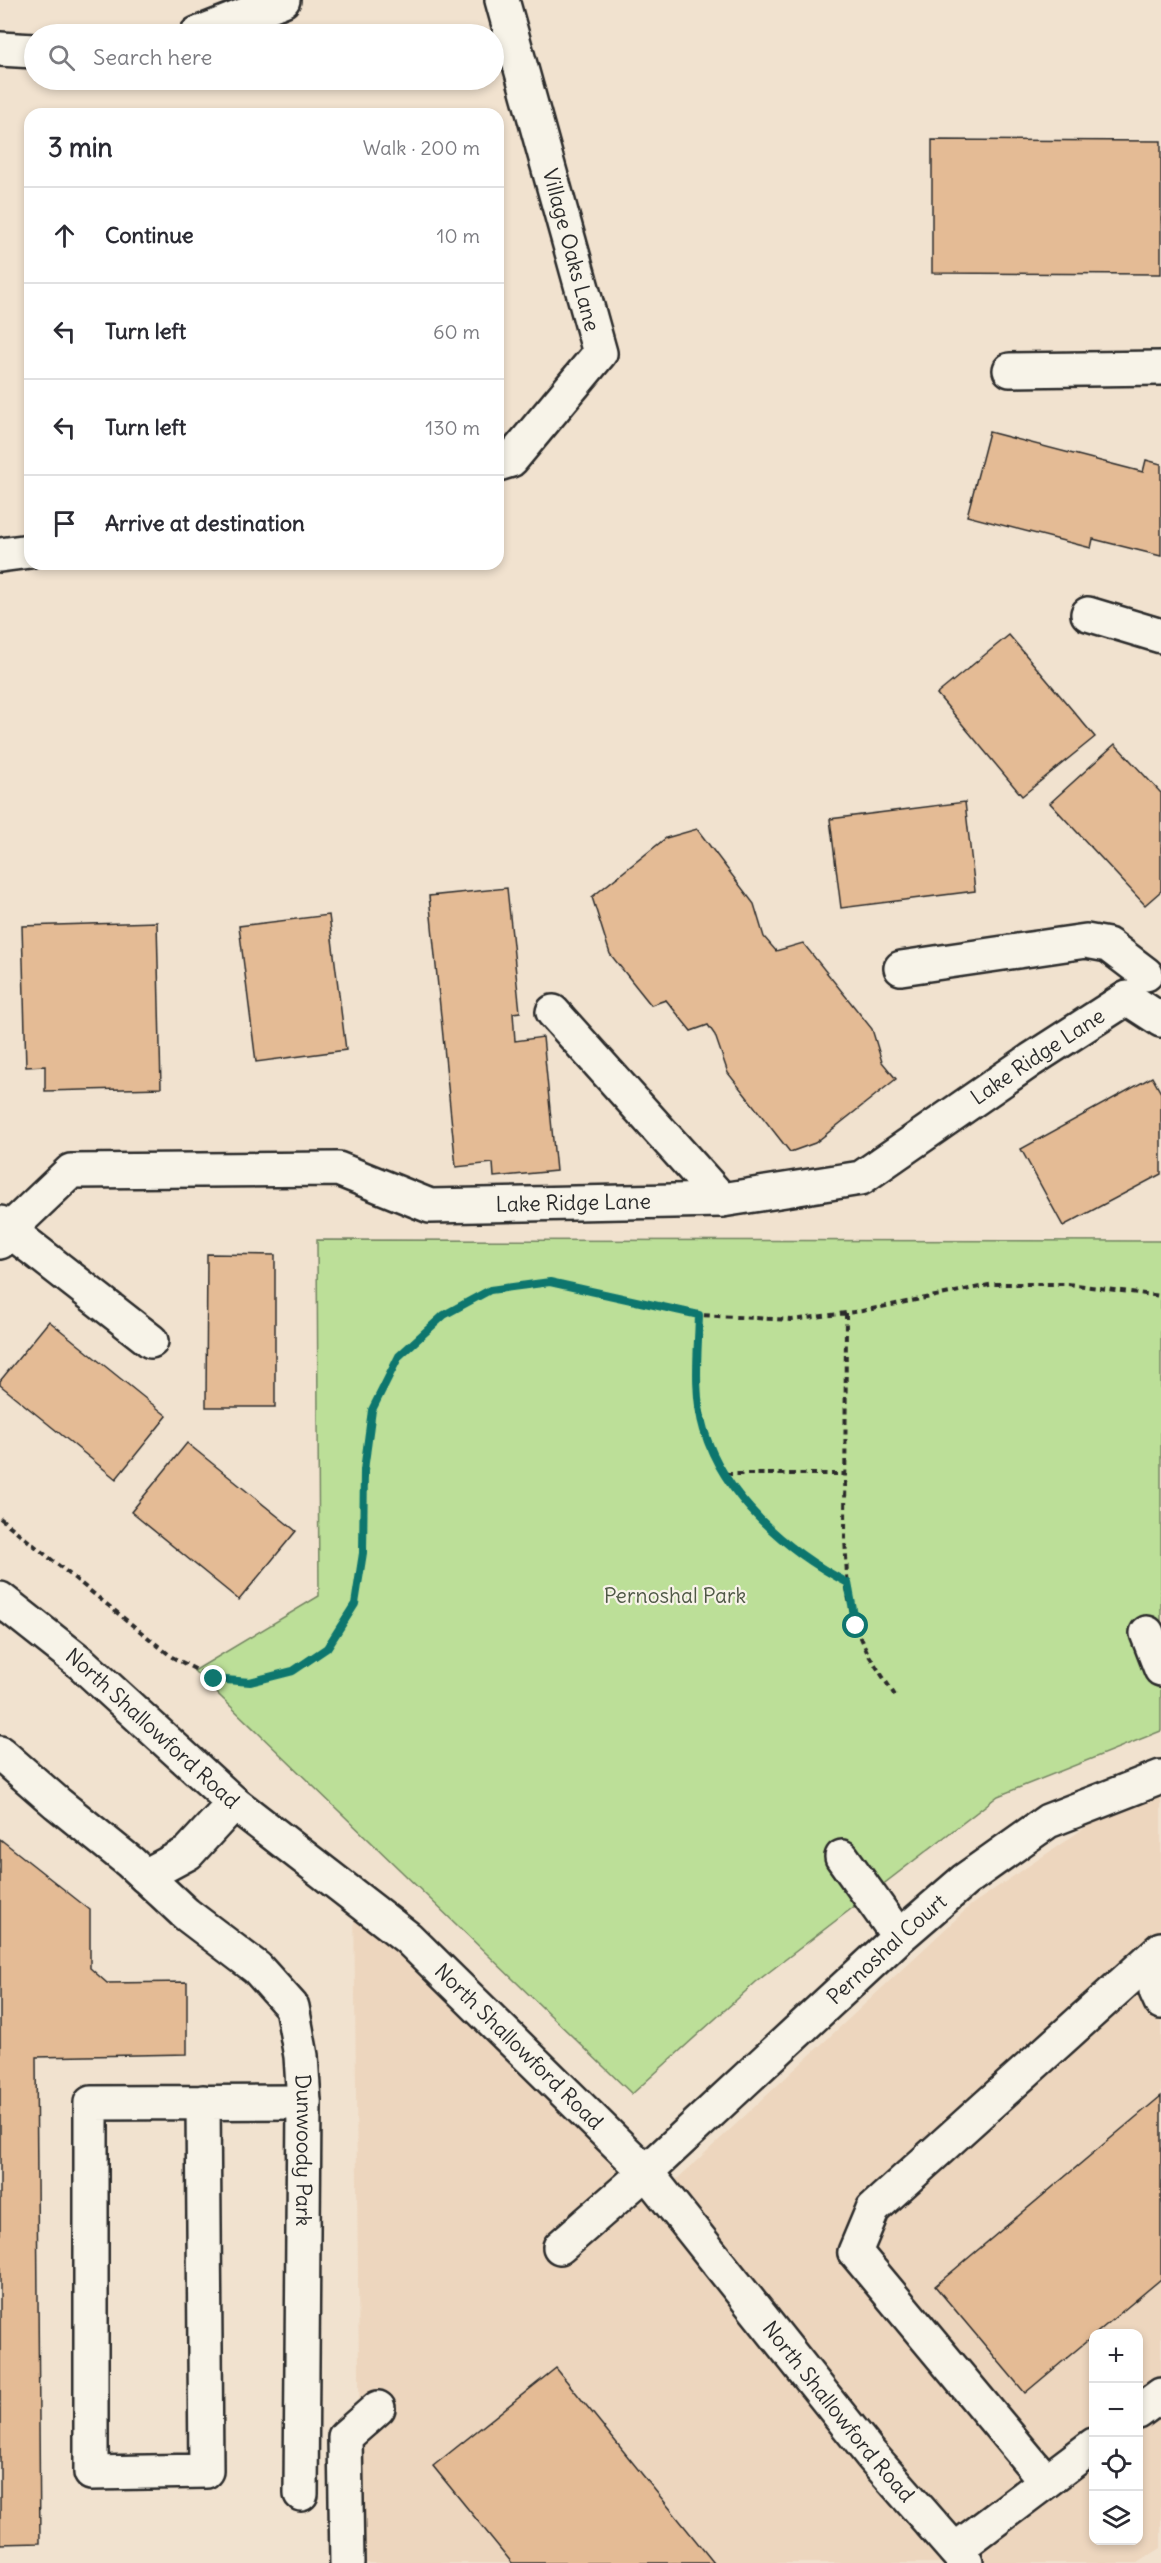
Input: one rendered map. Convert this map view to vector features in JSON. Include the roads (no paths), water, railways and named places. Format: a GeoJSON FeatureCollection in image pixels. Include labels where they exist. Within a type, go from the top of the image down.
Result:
{"type":"FeatureCollection","features":[{"type":"Feature","properties":{"kind":"street"},"geometry":{"type":"LineString","coordinates":[[222,24],[283,0]]}},
{"type":"Feature","properties":{"kind":"street","name":"Village Oaks Lane"},"geometry":{"type":"LineString","coordinates":[[502,0],[600,353],[511,460],[504,462]]}},
{"type":"Feature","properties":{"kind":"street"},"geometry":{"type":"LineString","coordinates":[[0,49],[24,50]]}},
{"type":"Feature","properties":{"kind":"street"},"geometry":{"type":"LineString","coordinates":[[1010,370],[1161,368]]}},
{"type":"Feature","properties":{"kind":"street"},"geometry":{"type":"LineString","coordinates":[[0,555],[24,552]]}},
{"type":"Feature","properties":{"kind":"street"},"geometry":{"type":"LineString","coordinates":[[1088,614],[1161,636]]}},
{"type":"Feature","properties":{"kind":"street"},"geometry":{"type":"LineString","coordinates":[[901,968],[1086,941],[1108,945],[1145,975]]}},
{"type":"Feature","properties":{"kind":"street","name":"Lake Ridge Lane"},"geometry":{"type":"LineString","coordinates":[[3,1232],[70,1171],[338,1169],[430,1206],[722,1200],[861,1178],[1031,1060],[1145,975],[1161,1020]]}},
{"type":"Feature","properties":{"kind":"street"},"geometry":{"type":"LineString","coordinates":[[552,1012],[722,1200]]}},
{"type":"Feature","properties":{"kind":"street"},"geometry":{"type":"LineString","coordinates":[[3,1232],[150,1341]]}},
{"type":"Feature","properties":{"kind":"street","name":"North Shallowford Road"},"geometry":{"type":"LineString","coordinates":[[0,1599],[81,1663],[234,1803],[408,1938],[646,2172],[872,2456],[961,2557]]}},
{"type":"Feature","properties":{"kind":"street"},"geometry":{"type":"LineString","coordinates":[[1147,1632],[1161,1669]]}},
{"type":"Feature","properties":{"kind":"street","name":"Dunwoody Park"},"geometry":{"type":"LineString","coordinates":[[0,1752],[186,1914],[257,1968],[292,2007],[301,2056],[304,2102],[301,2494]]}},
{"type":"Feature","properties":{"kind":"street","name":"Pernoshal Court"},"geometry":{"type":"LineString","coordinates":[[560,2247],[646,2172],[899,1937],[965,1880],[1048,1821],[1161,1777]]}},
{"type":"Feature","properties":{"kind":"street"},"geometry":{"type":"LineString","coordinates":[[145,1876],[188,1853],[234,1803]]}},
{"type":"Feature","properties":{"kind":"street"},"geometry":{"type":"LineString","coordinates":[[842,1857],[899,1937]]}},
{"type":"Feature","properties":{"kind":"street"},"geometry":{"type":"LineString","coordinates":[[1160,1950],[1156,1991],[1161,2002]]}},
{"type":"Feature","properties":{"kind":"street"},"geometry":{"type":"LineString","coordinates":[[1045,2480],[855,2252],[873,2209],[1160,1950]]}},
{"type":"Feature","properties":{"kind":"street"},"geometry":{"type":"LineString","coordinates":[[203,2102],[206,2472],[91,2474],[91,2103],[203,2102],[304,2102]]}},
{"type":"Feature","properties":{"kind":"street"},"geometry":{"type":"LineString","coordinates":[[1143,2408],[1161,2395]]}},
{"type":"Feature","properties":{"kind":"street"},"geometry":{"type":"LineString","coordinates":[[346,2563],[345,2437],[378,2408]]}},
{"type":"Feature","properties":{"kind":"street"},"geometry":{"type":"LineString","coordinates":[[961,2557],[1045,2480],[1089,2449]]}},
{"type":"Feature","properties":{"kind":"park label","name":"Pernoshal Park"},"geometry":{"type":"Point","coordinates":[675,1596]}}]}
